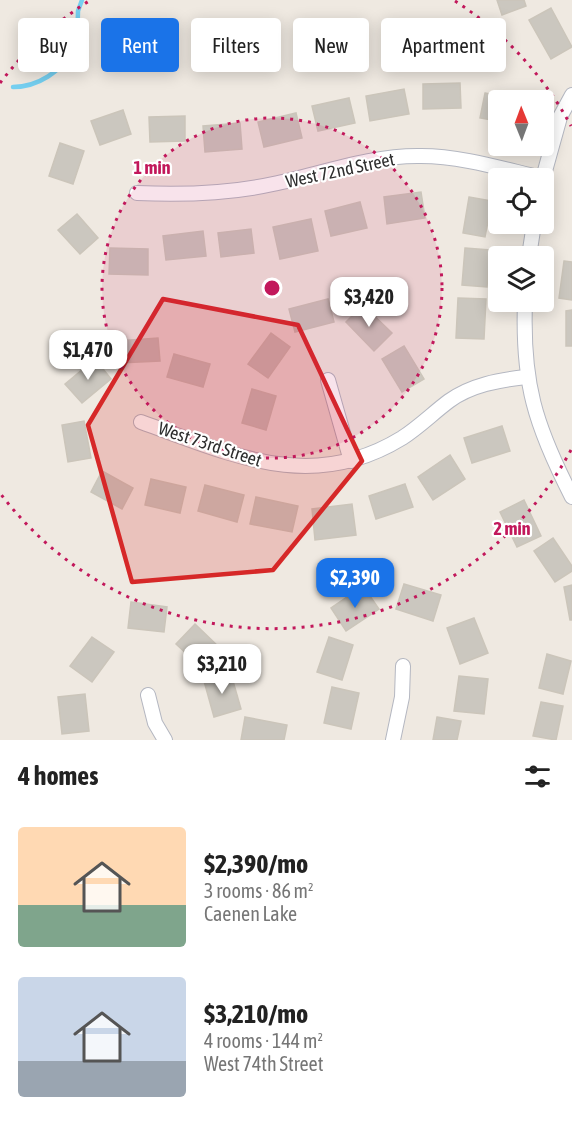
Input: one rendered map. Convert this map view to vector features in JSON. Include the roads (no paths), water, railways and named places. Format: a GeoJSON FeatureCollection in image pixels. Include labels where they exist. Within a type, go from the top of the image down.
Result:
{"type":"FeatureCollection","features":[{"type":"Feature","properties":{"kind":"street"},"geometry":{"type":"LineString","coordinates":[[546,168],[560,117],[572,95]]}},
{"type":"Feature","properties":{"kind":"street","name":"West 72nd Street"},"geometry":{"type":"LineString","coordinates":[[136,193],[184,195],[241,190],[372,161],[421,156],[448,157],[498,168]]}},
{"type":"Feature","properties":{"kind":"street"},"geometry":{"type":"LineString","coordinates":[[525,312],[526,376],[545,445],[572,497]]}},
{"type":"Feature","properties":{"kind":"street","name":"West 73rd Street"},"geometry":{"type":"LineString","coordinates":[[141,422],[238,457],[268,464],[315,467],[366,457],[401,438],[461,394],[497,381],[526,376]]}},
{"type":"Feature","properties":{"kind":"street"},"geometry":{"type":"LineString","coordinates":[[328,380],[351,461]]}},
{"type":"Feature","properties":{"kind":"street"},"geometry":{"type":"LineString","coordinates":[[393,740],[402,697],[404,666]]}},
{"type":"Feature","properties":{"kind":"street"},"geometry":{"type":"LineString","coordinates":[[148,695],[155,723],[165,740]]}},
{"type":"Feature","properties":{"kind":"waterway"},"geometry":{"type":"LineString","coordinates":[[13,87],[40,81],[63,65],[77,51],[78,11],[82,0]]}}]}
